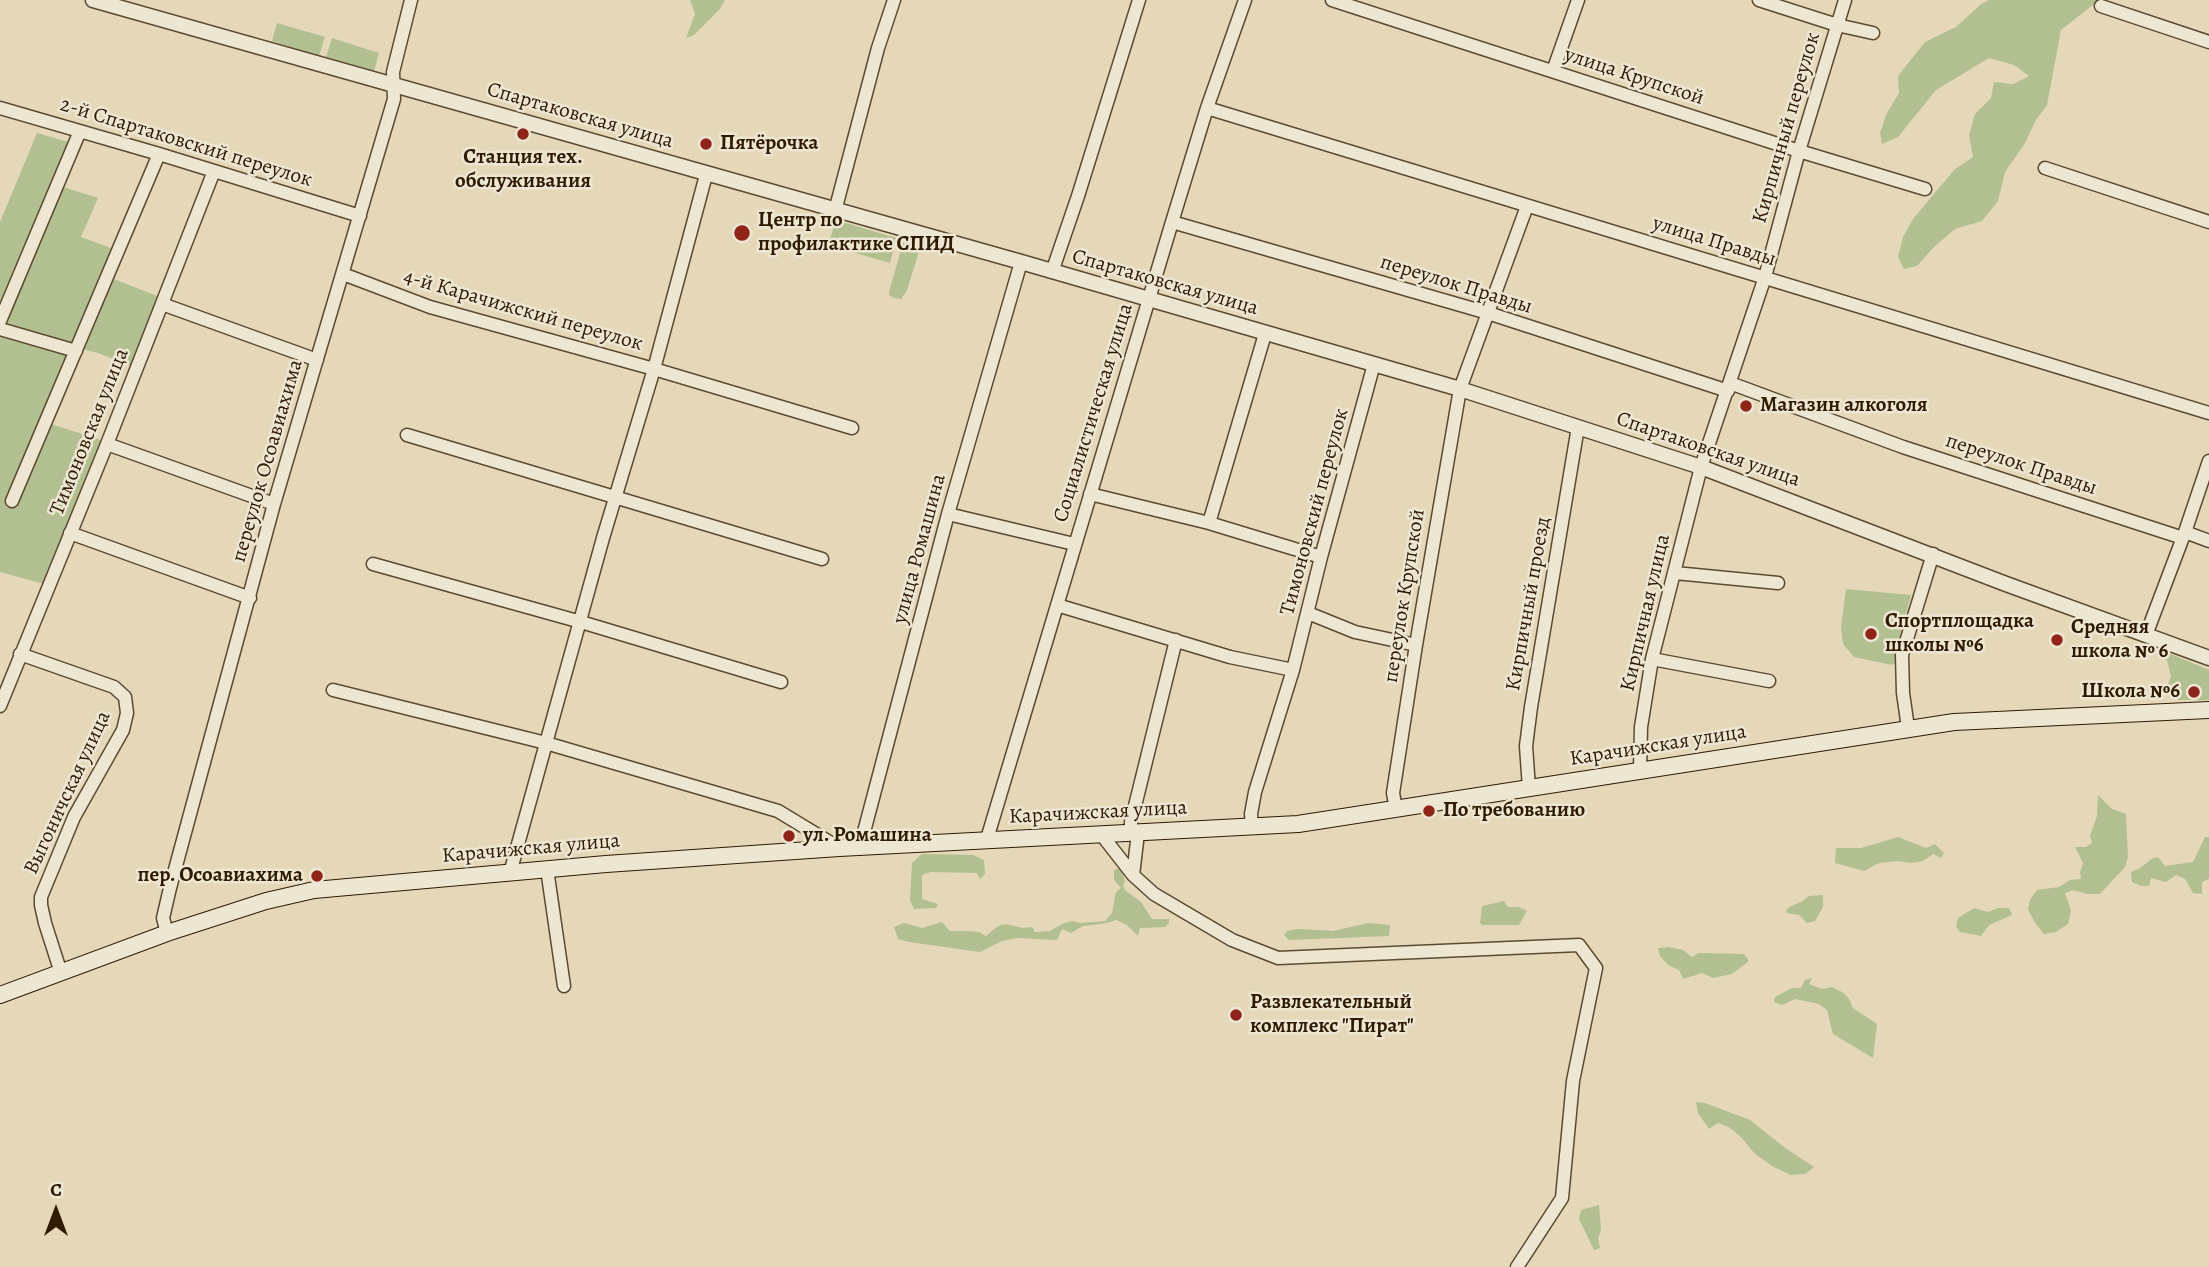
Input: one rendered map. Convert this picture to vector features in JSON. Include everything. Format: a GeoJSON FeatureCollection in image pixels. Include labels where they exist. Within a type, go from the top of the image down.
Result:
{"type":"FeatureCollection","features":[{"type":"Feature","properties":{"kind":"main road","name":"Карачижская улица"},"geometry":{"type":"LineString","coordinates":[[0,995],[167,933],[267,901],[314,890],[547,869],[839,848],[1298,824],[1954,722],[2209,710]]}},
{"type":"Feature","properties":{"kind":"street","name":"Спартаковская улица"},"geometry":{"type":"LineString","coordinates":[[93,0],[1460,389],[1701,467],[2006,584],[2209,658]]}},
{"type":"Feature","properties":{"kind":"street","name":"переулок Осоавиахима"},"geometry":{"type":"LineString","coordinates":[[167,933],[163,918],[170,888],[274,503],[394,99],[393,72],[411,0]]}},
{"type":"Feature","properties":{"kind":"street"},"geometry":{"type":"LineString","coordinates":[[835,211],[878,48],[894,0]]}},
{"type":"Feature","properties":{"kind":"street"},"geometry":{"type":"LineString","coordinates":[[1052,272],[1139,0]]}},
{"type":"Feature","properties":{"kind":"street","name":"Социалистическая улица"},"geometry":{"type":"LineString","coordinates":[[987,839],[1207,108],[1245,0]]}},
{"type":"Feature","properties":{"kind":"street","name":"улица Крупской"},"geometry":{"type":"LineString","coordinates":[[1332,0],[1925,189]]}},
{"type":"Feature","properties":{"kind":"street"},"geometry":{"type":"LineString","coordinates":[[1553,71],[1577,0]]}},
{"type":"Feature","properties":{"kind":"street"},"geometry":{"type":"LineString","coordinates":[[1759,0],[1837,25],[1873,33]]}},
{"type":"Feature","properties":{"kind":"street","name":"Кирпичный переулок"},"geometry":{"type":"LineString","coordinates":[[1701,467],[1765,277],[1799,151],[1845,0]]}},
{"type":"Feature","properties":{"kind":"street"},"geometry":{"type":"LineString","coordinates":[[2101,6],[2209,42]]}},
{"type":"Feature","properties":{"kind":"street","name":"2-й Спартаковский переулок"},"geometry":{"type":"LineString","coordinates":[[0,108],[360,216]]}},
{"type":"Feature","properties":{"kind":"street","name":"улица Правды"},"geometry":{"type":"LineString","coordinates":[[1207,108],[2209,413]]}},
{"type":"Feature","properties":{"kind":"street"},"geometry":{"type":"LineString","coordinates":[[0,321],[80,131]]}},
{"type":"Feature","properties":{"kind":"street"},"geometry":{"type":"LineString","coordinates":[[12,501],[159,154]]}},
{"type":"Feature","properties":{"kind":"street"},"geometry":{"type":"LineString","coordinates":[[2045,168],[2209,222]]}},
{"type":"Feature","properties":{"kind":"street","name":"Тимоновская улица"},"geometry":{"type":"LineString","coordinates":[[0,706],[214,171]]}},
{"type":"Feature","properties":{"kind":"street","name":"4-й Карачижский переулок"},"geometry":{"type":"LineString","coordinates":[[510,873],[706,175]]}},
{"type":"Feature","properties":{"kind":"street","name":"переулок Крупской"},"geometry":{"type":"LineString","coordinates":[[1396,810],[1394,793],[1416,645],[1460,389],[1527,206]]}},
{"type":"Feature","properties":{"kind":"street","name":"переулок Правды"},"geometry":{"type":"LineString","coordinates":[[1172,222],[1488,313],[1729,387],[1903,447],[2184,536],[2209,541]]}},
{"type":"Feature","properties":{"kind":"street","name":"улица Ромашина"},"geometry":{"type":"LineString","coordinates":[[860,847],[948,514],[1021,262]]}},
{"type":"Feature","properties":{"kind":"street","name":"4-й Карачижский переулок"},"geometry":{"type":"LineString","coordinates":[[343,274],[430,307],[852,428]]}},
{"type":"Feature","properties":{"kind":"street"},"geometry":{"type":"LineString","coordinates":[[162,304],[317,360]]}},
{"type":"Feature","properties":{"kind":"street"},"geometry":{"type":"LineString","coordinates":[[0,329],[76,351]]}},
{"type":"Feature","properties":{"kind":"street"},"geometry":{"type":"LineString","coordinates":[[1209,523],[1265,334]]}},
{"type":"Feature","properties":{"kind":"street","name":"Тимоновский переулок"},"geometry":{"type":"LineString","coordinates":[[1252,827],[1251,814],[1255,792],[1293,670],[1374,364]]}},
{"type":"Feature","properties":{"kind":"street","name":"Кирпичный проезд"},"geometry":{"type":"LineString","coordinates":[[1529,788],[1526,746],[1531,707],[1578,427]]}},
{"type":"Feature","properties":{"kind":"street"},"geometry":{"type":"LineString","coordinates":[[407,435],[822,559]]}},
{"type":"Feature","properties":{"kind":"street"},"geometry":{"type":"LineString","coordinates":[[107,444],[274,503]]}},
{"type":"Feature","properties":{"kind":"street"},"geometry":{"type":"LineString","coordinates":[[2146,635],[2209,461]]}},
{"type":"Feature","properties":{"kind":"street","name":"Кирпичная улица"},"geometry":{"type":"LineString","coordinates":[[1640,770],[1641,727],[1653,659],[1701,467]]}},
{"type":"Feature","properties":{"kind":"street"},"geometry":{"type":"LineString","coordinates":[[1090,494],[1209,523],[1321,557]]}},
{"type":"Feature","properties":{"kind":"street"},"geometry":{"type":"LineString","coordinates":[[948,514],[1074,544]]}},
{"type":"Feature","properties":{"kind":"street"},"geometry":{"type":"LineString","coordinates":[[70,533],[250,598]]}},
{"type":"Feature","properties":{"kind":"street"},"geometry":{"type":"LineString","coordinates":[[1908,728],[1903,694],[1902,655],[1933,554]]}},
{"type":"Feature","properties":{"kind":"street"},"geometry":{"type":"LineString","coordinates":[[373,564],[781,682]]}},
{"type":"Feature","properties":{"kind":"street"},"geometry":{"type":"LineString","coordinates":[[1675,573],[1778,583]]}},
{"type":"Feature","properties":{"kind":"street"},"geometry":{"type":"LineString","coordinates":[[1057,605],[1230,657],[1293,670]]}},
{"type":"Feature","properties":{"kind":"street"},"geometry":{"type":"LineString","coordinates":[[1308,613],[1355,632],[1416,645]]}},
{"type":"Feature","properties":{"kind":"street"},"geometry":{"type":"LineString","coordinates":[[1133,875],[1134,833],[1131,822],[1177,640]]}},
{"type":"Feature","properties":{"kind":"street","name":"Выгоничская улица"},"geometry":{"type":"LineString","coordinates":[[20,654],[114,687],[125,697],[127,713],[123,730],[74,817],[41,897],[45,923],[61,973]]}},
{"type":"Feature","properties":{"kind":"street"},"geometry":{"type":"LineString","coordinates":[[1653,659],[1769,681]]}},
{"type":"Feature","properties":{"kind":"street"},"geometry":{"type":"LineString","coordinates":[[332,690],[546,743],[778,811],[839,848]]}},
{"type":"Feature","properties":{"kind":"street"},"geometry":{"type":"LineString","coordinates":[[1101,834],[1133,875],[1154,894],[1232,940],[1278,958],[1578,945],[1595,968],[1573,1081],[1562,1198],[1517,1267]]}},
{"type":"Feature","properties":{"kind":"street"},"geometry":{"type":"LineString","coordinates":[[547,869],[564,986]]}},
{"type":"Feature","properties":{"kind":"green space"},"geometry":{"type":"Polygon","coordinates":[[[690,0],[725,0],[719,10],[694,35],[686,38],[695,14],[690,0]]]}},
{"type":"Feature","properties":{"kind":"green space"},"geometry":{"type":"Polygon","coordinates":[[[1989,0],[2099,0],[2061,30],[2047,105],[2005,172],[1998,201],[1982,221],[1955,229],[1917,266],[1904,269],[1898,257],[1903,237],[1913,219],[1955,169],[1973,157],[1969,135],[1975,114],[1991,98],[1994,82],[2013,84],[2029,76],[2014,65],[1989,58],[1936,90],[1898,137],[1882,144],[1880,133],[1886,115],[1899,93],[1898,76],[1925,42],[1956,27],[1989,0]]]}},
{"type":"Feature","properties":{"kind":"green space"},"geometry":{"type":"Polygon","coordinates":[[[277,23],[325,37],[319,56],[272,41],[277,23]]]}},
{"type":"Feature","properties":{"kind":"green space"},"geometry":{"type":"Polygon","coordinates":[[[332,38],[379,53],[374,71],[326,57],[332,38]]]}},
{"type":"Feature","properties":{"kind":"green space"},"geometry":{"type":"Polygon","coordinates":[[[37,133],[79,145],[63,187],[98,198],[81,237],[116,250],[106,276],[160,297],[131,366],[81,349],[51,424],[101,440],[44,584],[0,572],[0,222],[37,133]]]}},
{"type":"Feature","properties":{"kind":"green space"},"geometry":{"type":"Polygon","coordinates":[[[836,220],[896,238],[890,263],[828,245],[836,220]]]}},
{"type":"Feature","properties":{"kind":"green space"},"geometry":{"type":"Polygon","coordinates":[[[906,240],[914,243],[918,255],[907,290],[901,299],[894,298],[889,292],[906,240]]]}},
{"type":"Feature","properties":{"kind":"green space","name":"Спортплощадка школы №6"},"geometry":{"type":"Polygon","coordinates":[[[1846,589],[1911,595],[1899,640],[1897,661],[1892,665],[1854,657],[1843,644],[1841,627],[1846,589]]]}},
{"type":"Feature","properties":{"kind":"green space"},"geometry":{"type":"Polygon","coordinates":[[[2166,652],[2209,670],[2209,700],[2178,700],[2164,693],[2171,677],[2167,660],[2161,654],[2166,652]]]}},
{"type":"Feature","properties":{"kind":"green space"},"geometry":{"type":"Polygon","coordinates":[[[2098,795],[2112,809],[2126,814],[2128,857],[2125,867],[2100,894],[2073,890],[2065,893],[2071,910],[2068,924],[2056,932],[2044,934],[2028,910],[2030,900],[2037,890],[2059,887],[2070,880],[2081,879],[2083,863],[2075,847],[2086,847],[2092,843],[2090,836],[2097,816],[2098,795]]]}},
{"type":"Feature","properties":{"kind":"green space"},"geometry":{"type":"Polygon","coordinates":[[[1898,837],[1926,848],[1935,844],[1944,853],[1941,858],[1933,854],[1923,861],[1912,863],[1879,863],[1864,871],[1835,863],[1836,848],[1861,848],[1898,837]]]}},
{"type":"Feature","properties":{"kind":"green space"},"geometry":{"type":"Polygon","coordinates":[[[2205,837],[2209,837],[2209,879],[2202,882],[2202,894],[2193,893],[2185,879],[2176,875],[2166,882],[2151,878],[2149,886],[2132,882],[2131,872],[2153,858],[2158,857],[2165,866],[2193,862],[2205,837]]]}},
{"type":"Feature","properties":{"kind":"green space"},"geometry":{"type":"Polygon","coordinates":[[[922,854],[973,855],[984,860],[985,874],[980,879],[977,873],[931,872],[922,875],[922,899],[938,904],[936,908],[914,909],[910,900],[912,863],[922,854]]]}},
{"type":"Feature","properties":{"kind":"green space"},"geometry":{"type":"Polygon","coordinates":[[[1121,868],[1125,890],[1141,902],[1152,919],[1169,919],[1165,927],[1140,928],[1138,936],[1127,925],[1116,920],[1083,926],[1071,933],[1062,929],[1057,940],[1016,938],[1002,941],[980,952],[898,939],[894,927],[904,923],[922,928],[942,922],[950,931],[979,932],[986,936],[998,926],[1006,924],[1032,927],[1035,932],[1050,931],[1072,921],[1105,921],[1112,913],[1116,892],[1121,888],[1114,880],[1114,870],[1121,868]]]}},
{"type":"Feature","properties":{"kind":"green space"},"geometry":{"type":"Polygon","coordinates":[[[1823,895],[1823,907],[1815,921],[1807,923],[1799,915],[1787,913],[1786,910],[1791,906],[1809,896],[1823,895]]]}},
{"type":"Feature","properties":{"kind":"green space"},"geometry":{"type":"Polygon","coordinates":[[[1504,901],[1508,907],[1519,907],[1527,911],[1519,925],[1480,923],[1482,906],[1504,901]]]}},
{"type":"Feature","properties":{"kind":"green space"},"geometry":{"type":"Polygon","coordinates":[[[1974,908],[1988,912],[2009,908],[2012,915],[1989,925],[1981,936],[1960,932],[1956,927],[1958,918],[1974,908]]]}},
{"type":"Feature","properties":{"kind":"green space"},"geometry":{"type":"Polygon","coordinates":[[[1368,923],[1390,925],[1389,936],[1289,940],[1284,935],[1287,931],[1297,929],[1333,931],[1368,923]]]}},
{"type":"Feature","properties":{"kind":"green space"},"geometry":{"type":"Polygon","coordinates":[[[1658,948],[1683,950],[1692,957],[1699,953],[1744,954],[1749,961],[1732,974],[1713,978],[1702,973],[1683,979],[1679,970],[1668,965],[1660,956],[1658,948]]]}},
{"type":"Feature","properties":{"kind":"green space"},"geometry":{"type":"Polygon","coordinates":[[[1812,978],[1809,984],[1822,989],[1832,987],[1842,992],[1848,997],[1853,1008],[1877,1024],[1873,1058],[1833,1034],[1827,1010],[1819,1004],[1795,999],[1782,1005],[1774,1002],[1775,997],[1792,988],[1801,988],[1805,980],[1812,978]]]}},
{"type":"Feature","properties":{"kind":"green space"},"geometry":{"type":"Polygon","coordinates":[[[1696,1102],[1750,1120],[1814,1167],[1805,1174],[1791,1175],[1772,1166],[1754,1153],[1729,1127],[1718,1123],[1709,1129],[1698,1113],[1696,1102]]]}},
{"type":"Feature","properties":{"kind":"green space"},"geometry":{"type":"Polygon","coordinates":[[[1599,1205],[1600,1248],[1594,1250],[1579,1219],[1581,1210],[1599,1205]]]}},
{"type":"Feature","properties":{"kind":"place","name":"Станция тех. обслуживания"},"geometry":{"type":"Point","coordinates":[523,134]}},
{"type":"Feature","properties":{"kind":"place","name":"Пятёрочка"},"geometry":{"type":"Point","coordinates":[706,144]}},
{"type":"Feature","properties":{"kind":"place","name":"Центр по профилактике СПИД"},"geometry":{"type":"Point","coordinates":[742,233]}},
{"type":"Feature","properties":{"kind":"place","name":"Магазин алкоголя"},"geometry":{"type":"Point","coordinates":[1746,406]}},
{"type":"Feature","properties":{"kind":"place","name":"Спортплощадка школы №6"},"geometry":{"type":"Point","coordinates":[1871,634]}},
{"type":"Feature","properties":{"kind":"place","name":"Средняя школа № 6"},"geometry":{"type":"Point","coordinates":[2057,640]}},
{"type":"Feature","properties":{"kind":"place","name":"Школа №6"},"geometry":{"type":"Point","coordinates":[2194,692]}},
{"type":"Feature","properties":{"kind":"place","name":"По требованию"},"geometry":{"type":"Point","coordinates":[1429,811]}},
{"type":"Feature","properties":{"kind":"place","name":"ул. Ромашина"},"geometry":{"type":"Point","coordinates":[789,836]}},
{"type":"Feature","properties":{"kind":"place","name":"пер. Осоавиахима"},"geometry":{"type":"Point","coordinates":[317,876]}},
{"type":"Feature","properties":{"kind":"place","name":"Развлекательный комплекс \"Пират\""},"geometry":{"type":"Point","coordinates":[1236,1015]}}]}
